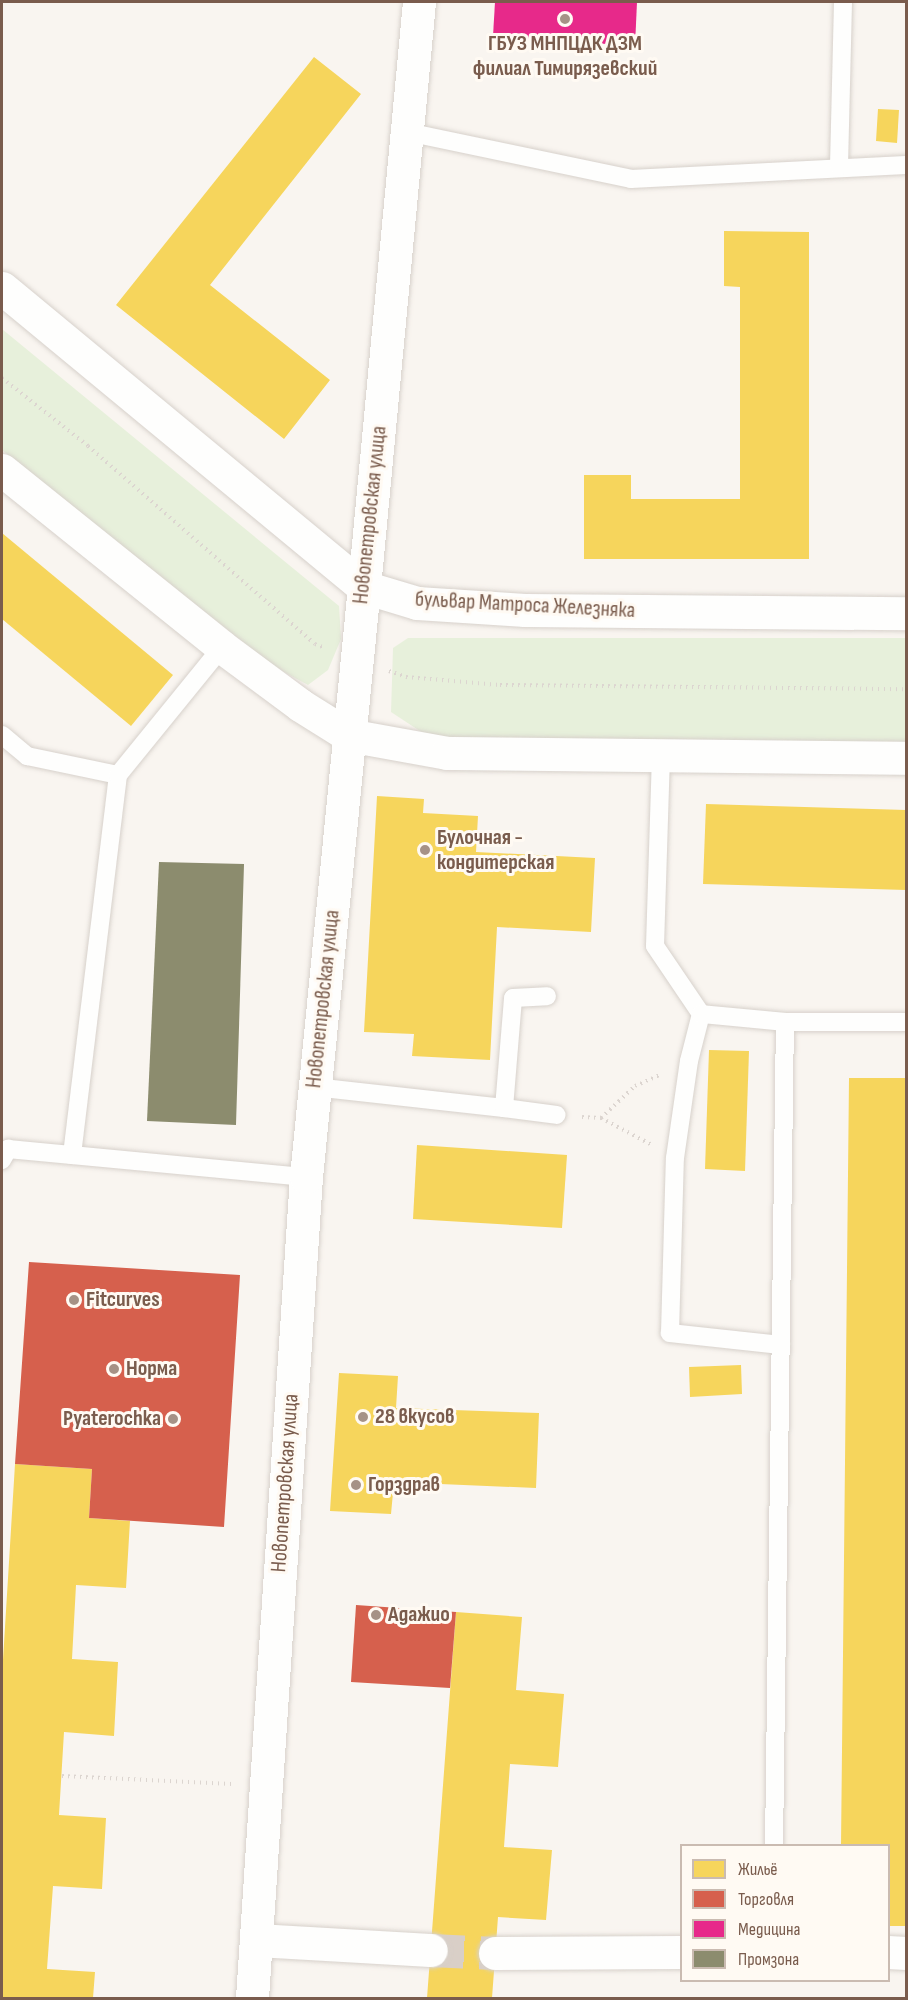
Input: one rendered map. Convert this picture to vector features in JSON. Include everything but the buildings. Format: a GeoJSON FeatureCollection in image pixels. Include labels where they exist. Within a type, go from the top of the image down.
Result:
{"type":"FeatureCollection","features":[{"type":"Feature","properties":{"kind":"street","name":"Новопетровская улица"},"geometry":{"type":"LineString","coordinates":[[252,1998],[306,1177],[419,2]]}},
{"type":"Feature","properties":{"kind":"street","name":"бульвар Матроса Железняка"},"geometry":{"type":"LineString","coordinates":[[2,288],[363,587],[417,603],[525,610],[906,613]]}},
{"type":"Feature","properties":{"kind":"street"},"geometry":{"type":"LineString","coordinates":[[2,470],[222,646],[300,705],[348,735],[447,753],[906,758]]}},
{"type":"Feature","properties":{"kind":"street"},"geometry":{"type":"LineString","coordinates":[[256,1940],[431,1950]]}},
{"type":"Feature","properties":{"kind":"street"},"geometry":{"type":"LineString","coordinates":[[495,1953],[680,1952]]}},
{"type":"Feature","properties":{"kind":"street"},"geometry":{"type":"LineString","coordinates":[[890,1952],[906,1953]]}},
{"type":"Feature","properties":{"kind":"lane"},"geometry":{"type":"LineString","coordinates":[[839,166],[843,2]]}},
{"type":"Feature","properties":{"kind":"lane"},"geometry":{"type":"LineString","coordinates":[[408,132],[631,179],[839,166],[906,165]]}},
{"type":"Feature","properties":{"kind":"lane"},"geometry":{"type":"LineString","coordinates":[[72,1155],[118,775],[222,646]]}},
{"type":"Feature","properties":{"kind":"lane"},"geometry":{"type":"LineString","coordinates":[[2,735],[27,756],[118,775]]}},
{"type":"Feature","properties":{"kind":"lane"},"geometry":{"type":"LineString","coordinates":[[661,755],[655,946],[700,1014],[689,1061],[675,1158],[670,1333],[781,1345]]}},
{"type":"Feature","properties":{"kind":"lane"},"geometry":{"type":"LineString","coordinates":[[504,1108],[513,998],[547,996]]}},
{"type":"Feature","properties":{"kind":"lane"},"geometry":{"type":"LineString","coordinates":[[700,1014],[785,1022],[906,1022]]}},
{"type":"Feature","properties":{"kind":"lane"},"geometry":{"type":"LineString","coordinates":[[774,1844],[785,1022]]}},
{"type":"Feature","properties":{"kind":"lane"},"geometry":{"type":"LineString","coordinates":[[314,1088],[557,1115]]}},
{"type":"Feature","properties":{"kind":"lane"},"geometry":{"type":"LineString","coordinates":[[4,1151],[72,1155],[306,1177]]}},
{"type":"Feature","properties":{"kind":"path"},"geometry":{"type":"LineString","coordinates":[[2,378],[88,446],[315,644]]}},
{"type":"Feature","properties":{"kind":"path"},"geometry":{"type":"LineString","coordinates":[[406,677],[500,686],[906,689]]}},
{"type":"Feature","properties":{"kind":"path"},"geometry":{"type":"LineString","coordinates":[[601,1119],[635,1086],[689,1061]]}},
{"type":"Feature","properties":{"kind":"path"},"geometry":{"type":"LineString","coordinates":[[557,1115],[601,1119],[675,1158]]}},
{"type":"Feature","properties":{"kind":"path"},"geometry":{"type":"LineString","coordinates":[[62,1776],[266,1785]]}},
{"type":"Feature","properties":{"kind":"green space"},"geometry":{"type":"Polygon","coordinates":[[[2,329],[339,606],[341,639],[328,670],[308,685],[273,666],[2,450],[2,329]]]}},
{"type":"Feature","properties":{"kind":"green space"},"geometry":{"type":"Polygon","coordinates":[[[408,638],[906,638],[906,742],[432,739],[391,712],[393,648],[408,638]]]}},
{"type":"Feature","properties":{"kind":"tunnel"},"geometry":{"type":"LineString","coordinates":[[431,1950],[495,1953]]}},
{"type":"Feature","properties":{"kind":"place","name":"ГБУЗ МНПЦДК ДЗМ филиал Тимирязевский"},"geometry":{"type":"Point","coordinates":[565,19]}},
{"type":"Feature","properties":{"kind":"place","name":"Булочная - кондитерская"},"geometry":{"type":"Point","coordinates":[425,850]}},
{"type":"Feature","properties":{"kind":"place","name":"Fitcurves"},"geometry":{"type":"Point","coordinates":[74,1300]}},
{"type":"Feature","properties":{"kind":"place","name":"Норма"},"geometry":{"type":"Point","coordinates":[114,1369]}},
{"type":"Feature","properties":{"kind":"place","name":"28 вкусов"},"geometry":{"type":"Point","coordinates":[363,1417]}},
{"type":"Feature","properties":{"kind":"place","name":"Pyaterochka"},"geometry":{"type":"Point","coordinates":[173,1419]}},
{"type":"Feature","properties":{"kind":"place","name":"Горздрав"},"geometry":{"type":"Point","coordinates":[356,1485]}},
{"type":"Feature","properties":{"kind":"place","name":"Адажио"},"geometry":{"type":"Point","coordinates":[376,1615]}}]}
